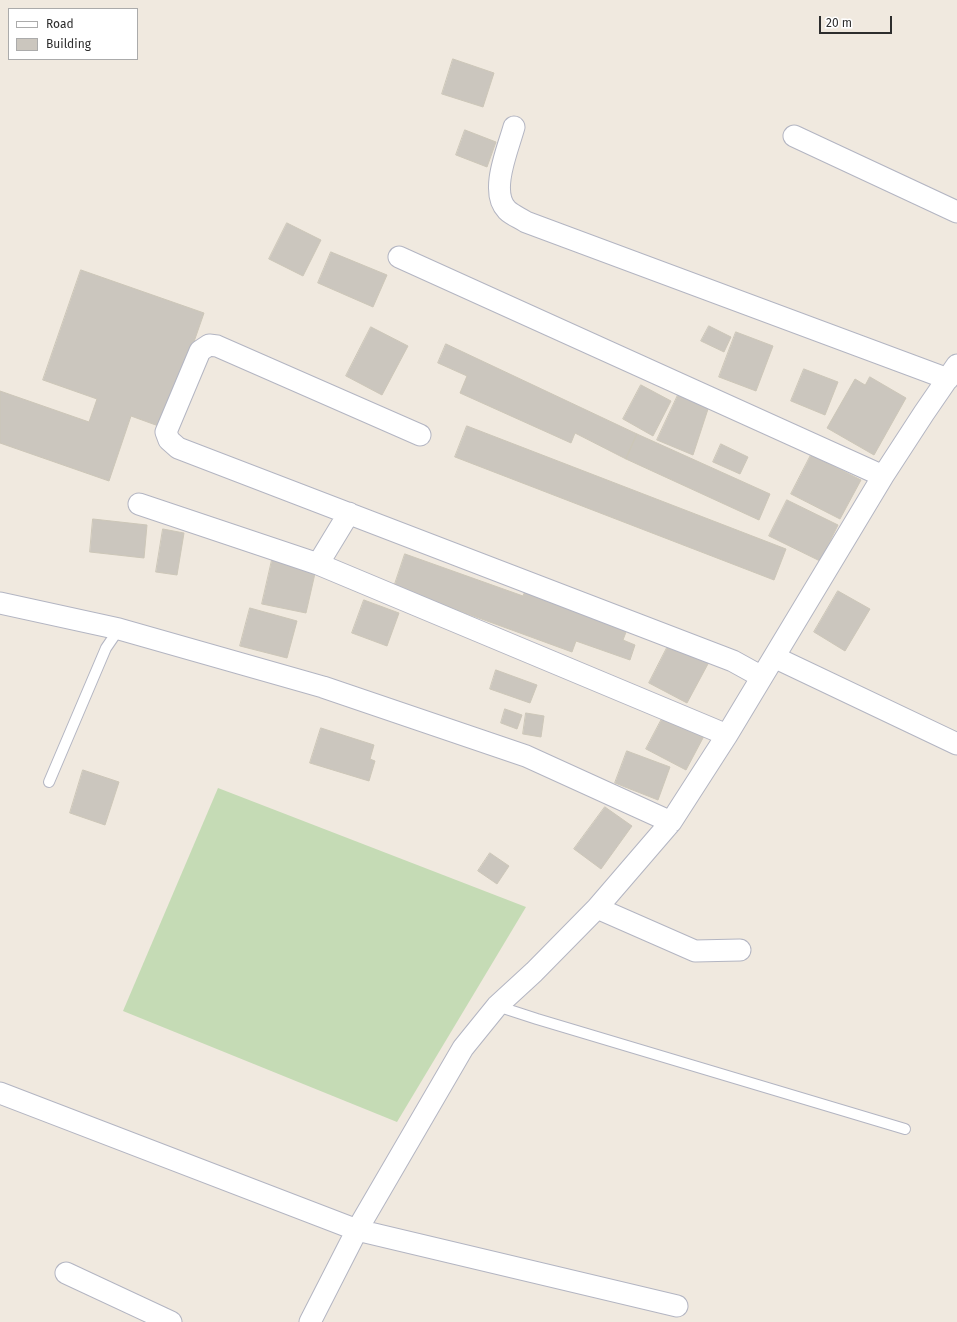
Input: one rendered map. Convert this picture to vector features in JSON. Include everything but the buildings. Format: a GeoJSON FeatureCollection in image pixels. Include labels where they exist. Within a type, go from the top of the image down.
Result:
{"type":"FeatureCollection","features":[{"type":"Feature","properties":{"kind":"street"},"geometry":{"type":"LineString","coordinates":[[310,1322],[357,1230],[463,1048],[497,1006],[534,972],[597,908],[671,822],[727,735],[884,476],[924,412],[952,372],[526,222],[507,211],[500,200],[498,182],[514,127]]}},
{"type":"Feature","properties":{"kind":"street"},"geometry":{"type":"LineString","coordinates":[[794,136],[957,212]]}},
{"type":"Feature","properties":{"kind":"street"},"geometry":{"type":"LineString","coordinates":[[399,257],[884,476]]}},
{"type":"Feature","properties":{"kind":"street"},"geometry":{"type":"LineString","coordinates":[[420,435],[217,346],[209,345],[200,351],[166,432],[169,440],[178,448],[733,661],[762,677]]}},
{"type":"Feature","properties":{"kind":"street"},"geometry":{"type":"LineString","coordinates":[[139,504],[318,564],[727,735]]}},
{"type":"Feature","properties":{"kind":"street"},"geometry":{"type":"LineString","coordinates":[[318,564],[349,513]]}},
{"type":"Feature","properties":{"kind":"street"},"geometry":{"type":"LineString","coordinates":[[0,603],[119,629],[323,687],[526,756],[671,822]]}},
{"type":"Feature","properties":{"kind":"street"},"geometry":{"type":"LineString","coordinates":[[774,657],[957,744]]}},
{"type":"Feature","properties":{"kind":"street"},"geometry":{"type":"LineString","coordinates":[[597,908],[695,951],[740,950]]}},
{"type":"Feature","properties":{"kind":"street"},"geometry":{"type":"LineString","coordinates":[[0,1093],[357,1230],[677,1306]]}},
{"type":"Feature","properties":{"kind":"street"},"geometry":{"type":"LineString","coordinates":[[66,1273],[171,1322]]}},
{"type":"Feature","properties":{"kind":"lane"},"geometry":{"type":"LineString","coordinates":[[49,782],[106,648],[119,629]]}},
{"type":"Feature","properties":{"kind":"lane"},"geometry":{"type":"LineString","coordinates":[[497,1006],[905,1129]]}},
{"type":"Feature","properties":{"kind":"green space"},"geometry":{"type":"Polygon","coordinates":[[[218,788],[526,907],[397,1122],[123,1011],[218,788]]]}}]}
